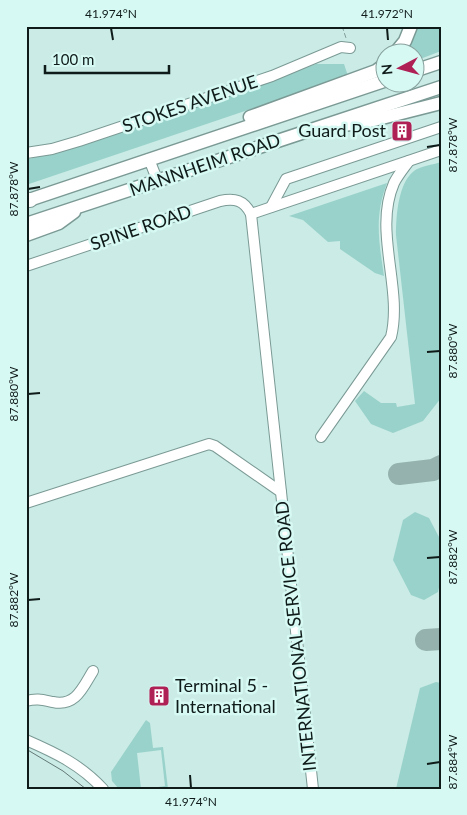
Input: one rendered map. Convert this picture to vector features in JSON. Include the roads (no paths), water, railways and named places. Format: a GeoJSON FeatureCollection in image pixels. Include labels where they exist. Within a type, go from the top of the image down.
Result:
{"type":"FeatureCollection","features":[{"type":"Feature","properties":{"kind":"main road"},"geometry":{"type":"LineString","coordinates":[[404,42],[411,26]]}},
{"type":"Feature","properties":{"kind":"main road"},"geometry":{"type":"LineString","coordinates":[[424,68],[441,62]]}},
{"type":"Feature","properties":{"kind":"main road"},"geometry":{"type":"LineString","coordinates":[[205,141],[230,124],[374,72]]}},
{"type":"Feature","properties":{"kind":"main road","name":"MANNHEIM ROAD"},"geometry":{"type":"LineString","coordinates":[[28,200],[374,84]]}},
{"type":"Feature","properties":{"kind":"main road","name":"MANNHEIM ROAD"},"geometry":{"type":"LineString","coordinates":[[26,224],[441,87]]}},
{"type":"Feature","properties":{"kind":"main road"},"geometry":{"type":"LineString","coordinates":[[315,128],[362,123],[441,103]]}},
{"type":"Feature","properties":{"kind":"main road"},"geometry":{"type":"LineString","coordinates":[[26,235],[59,223],[84,205]]}},
{"type":"Feature","properties":{"kind":"street","name":"STOKES AVENUE"},"geometry":{"type":"LineString","coordinates":[[26,153],[52,149],[80,141],[272,76],[341,47],[350,48]]}},
{"type":"Feature","properties":{"kind":"street"},"geometry":{"type":"LineString","coordinates":[[271,207],[286,179],[441,127]]}},
{"type":"Feature","properties":{"kind":"street"},"geometry":{"type":"LineString","coordinates":[[281,492],[251,214],[441,150]]}},
{"type":"Feature","properties":{"kind":"street"},"geometry":{"type":"LineString","coordinates":[[149,159],[158,182]]}},
{"type":"Feature","properties":{"kind":"street"},"geometry":{"type":"LineString","coordinates":[[321,437],[391,337],[395,320],[388,206],[394,183],[409,161]]}},
{"type":"Feature","properties":{"kind":"street","name":"SPINE ROAD"},"geometry":{"type":"LineString","coordinates":[[26,266],[220,201],[232,199],[240,201],[246,205],[251,214]]}},
{"type":"Feature","properties":{"kind":"street","name":"INTERNATIONAL SERVICE ROAD"},"geometry":{"type":"LineString","coordinates":[[26,503],[208,444],[215,446],[281,492],[313,789]]}},
{"type":"Feature","properties":{"kind":"street"},"geometry":{"type":"LineString","coordinates":[[26,702],[40,699],[68,702],[75,699],[93,671]]}},
{"type":"Feature","properties":{"kind":"street"},"geometry":{"type":"LineString","coordinates":[[26,740],[65,757],[89,774],[103,789]]}},
{"type":"Feature","properties":{"kind":"tram line"},"geometry":{"type":"LineString","coordinates":[[26,749],[63,771],[86,789]]}},
{"type":"Feature","properties":{"kind":"place","name":"Guard Post"},"geometry":{"type":"Point","coordinates":[402,131]}},
{"type":"Feature","properties":{"kind":"place","name":"Terminal 5 - International"},"geometry":{"type":"Point","coordinates":[159,696]}}]}
